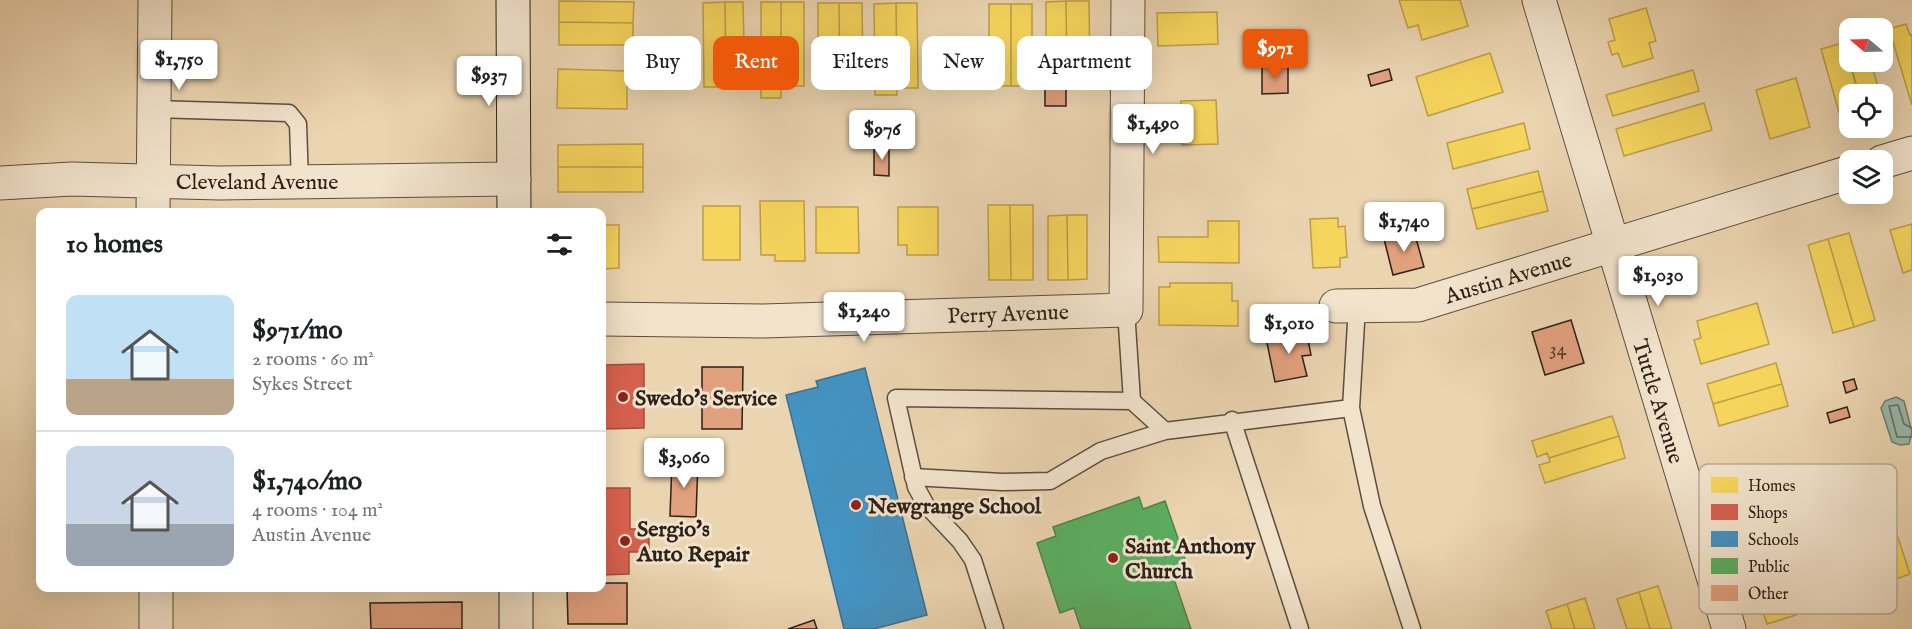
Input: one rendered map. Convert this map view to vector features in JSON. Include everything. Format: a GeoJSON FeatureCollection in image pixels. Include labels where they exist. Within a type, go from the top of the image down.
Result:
{"type":"FeatureCollection","features":[{"type":"Feature","properties":{"kind":"street"},"geometry":{"type":"LineString","coordinates":[[153,208],[155,0]]}},
{"type":"Feature","properties":{"kind":"street"},"geometry":{"type":"LineString","coordinates":[[513,0],[514,208]]}},
{"type":"Feature","properties":{"kind":"street"},"geometry":{"type":"LineString","coordinates":[[1126,310],[1128,0]]}},
{"type":"Feature","properties":{"kind":"street","name":"Tuttle Avenue"},"geometry":{"type":"LineString","coordinates":[[1539,0],[1699,531]]}},
{"type":"Feature","properties":{"kind":"street"},"geometry":{"type":"LineString","coordinates":[[1893,159],[1912,153]]}},
{"type":"Feature","properties":{"kind":"street","name":"Austin Avenue"},"geometry":{"type":"LineString","coordinates":[[1346,306],[1418,305],[1839,175]]}},
{"type":"Feature","properties":{"kind":"street","name":"Cleveland Avenue"},"geometry":{"type":"LineString","coordinates":[[0,183],[72,179],[300,182],[514,179]]}},
{"type":"Feature","properties":{"kind":"street","name":"Perry Avenue"},"geometry":{"type":"LineString","coordinates":[[606,319],[763,321],[1126,310]]}},
{"type":"Feature","properties":{"kind":"street"},"geometry":{"type":"LineString","coordinates":[[156,592],[156,629]]}},
{"type":"Feature","properties":{"kind":"street"},"geometry":{"type":"LineString","coordinates":[[516,592],[516,629]]}},
{"type":"Feature","properties":{"kind":"street","name":"Tuttle Avenue"},"geometry":{"type":"LineString","coordinates":[[1724,614],[1729,629]]}},
{"type":"Feature","properties":{"kind":"lane"},"geometry":{"type":"LineString","coordinates":[[153,109],[289,112],[298,124],[300,182]]}},
{"type":"Feature","properties":{"kind":"lane"},"geometry":{"type":"LineString","coordinates":[[1346,306],[1350,408],[1372,506],[1412,629]]}},
{"type":"Feature","properties":{"kind":"lane"},"geometry":{"type":"LineString","coordinates":[[1126,310],[1132,401]]}},
{"type":"Feature","properties":{"kind":"lane"},"geometry":{"type":"LineString","coordinates":[[994,629],[973,560],[960,541],[926,505],[916,487],[896,398],[1132,401],[1165,430]]}},
{"type":"Feature","properties":{"kind":"lane"},"geometry":{"type":"LineString","coordinates":[[913,477],[1002,482],[1050,481],[1101,451],[1165,430],[1232,420],[1350,408]]}},
{"type":"Feature","properties":{"kind":"lane"},"geometry":{"type":"LineString","coordinates":[[1232,420],[1300,629]]}},
{"type":"Feature","properties":{"kind":"water"},"geometry":{"type":"Polygon","coordinates":[[[1896,397],[1904,401],[1912,432],[1909,444],[1900,445],[1892,442],[1881,408],[1885,401],[1896,397]]]}},
{"type":"Feature","properties":{"kind":"building: Homes"},"geometry":{"type":"Polygon","coordinates":[[[1399,0],[1460,0],[1468,26],[1422,40],[1418,25],[1408,28],[1399,0]]]}},
{"type":"Feature","properties":{"kind":"building: Homes"},"geometry":{"type":"Polygon","coordinates":[[[559,1],[634,2],[633,23],[559,22],[559,1]]]}},
{"type":"Feature","properties":{"kind":"building: Homes"},"geometry":{"type":"Polygon","coordinates":[[[1066,1],[1089,1],[1089,36],[1066,36],[1066,1]]]}},
{"type":"Feature","properties":{"kind":"building: Homes"},"geometry":{"type":"Polygon","coordinates":[[[1066,1],[1066,36],[1046,36],[1046,2],[1066,1]]]}},
{"type":"Feature","properties":{"kind":"building: Homes"},"geometry":{"type":"Polygon","coordinates":[[[725,2],[743,2],[744,36],[725,36],[725,2]]]}},
{"type":"Feature","properties":{"kind":"building: Homes"},"geometry":{"type":"Polygon","coordinates":[[[725,2],[725,36],[713,36],[713,87],[704,87],[703,3],[725,2]]]}},
{"type":"Feature","properties":{"kind":"building: Homes"},"geometry":{"type":"Polygon","coordinates":[[[761,2],[781,2],[781,36],[761,36],[761,2]]]}},
{"type":"Feature","properties":{"kind":"building: Homes"},"geometry":{"type":"Polygon","coordinates":[[[781,2],[804,2],[804,86],[799,86],[799,36],[781,36],[781,2]]]}},
{"type":"Feature","properties":{"kind":"building: Homes"},"geometry":{"type":"Polygon","coordinates":[[[818,3],[839,3],[839,36],[818,36],[818,3]]]}},
{"type":"Feature","properties":{"kind":"building: Homes"},"geometry":{"type":"Polygon","coordinates":[[[839,3],[862,3],[862,36],[839,36],[839,3]]]}},
{"type":"Feature","properties":{"kind":"building: Homes"},"geometry":{"type":"Polygon","coordinates":[[[896,3],[917,3],[918,88],[910,88],[910,36],[896,36],[896,3]]]}},
{"type":"Feature","properties":{"kind":"building: Homes"},"geometry":{"type":"Polygon","coordinates":[[[896,3],[896,36],[874,36],[874,4],[896,3]]]}},
{"type":"Feature","properties":{"kind":"building: Homes"},"geometry":{"type":"Polygon","coordinates":[[[989,4],[1011,4],[1011,86],[1005,86],[1005,36],[989,36],[989,4]]]}},
{"type":"Feature","properties":{"kind":"building: Homes"},"geometry":{"type":"Polygon","coordinates":[[[1011,4],[1032,4],[1032,36],[1017,36],[1017,86],[1011,86],[1011,4]]]}},
{"type":"Feature","properties":{"kind":"building: Homes"},"geometry":{"type":"Polygon","coordinates":[[[1646,8],[1656,41],[1649,43],[1653,58],[1623,67],[1618,53],[1612,55],[1608,42],[1615,40],[1609,19],[1646,8]]]}},
{"type":"Feature","properties":{"kind":"building: Homes"},"geometry":{"type":"Polygon","coordinates":[[[1217,12],[1218,44],[1158,46],[1157,13],[1217,12]]]}},
{"type":"Feature","properties":{"kind":"building: Homes"},"geometry":{"type":"Polygon","coordinates":[[[559,22],[633,23],[633,36],[624,36],[624,45],[559,45],[559,22]]]}},
{"type":"Feature","properties":{"kind":"building: Homes"},"geometry":{"type":"Polygon","coordinates":[[[1906,24],[1910,35],[1912,34],[1912,105],[1893,42],[1893,28],[1906,24]]]}},
{"type":"Feature","properties":{"kind":"building: Homes"},"geometry":{"type":"Polygon","coordinates":[[[1839,44],[1839,72],[1852,72],[1856,84],[1839,84],[1839,112],[1821,49],[1839,44]]]}},
{"type":"Feature","properties":{"kind":"building: Homes"},"geometry":{"type":"Polygon","coordinates":[[[1490,53],[1503,92],[1428,116],[1416,77],[1490,53]]]}},
{"type":"Feature","properties":{"kind":"building: Homes"},"geometry":{"type":"Polygon","coordinates":[[[558,69],[624,71],[627,109],[557,108],[558,69]]]}},
{"type":"Feature","properties":{"kind":"building: Homes"},"geometry":{"type":"Polygon","coordinates":[[[1693,70],[1699,91],[1613,116],[1606,95],[1693,70]]]}},
{"type":"Feature","properties":{"kind":"building: Homes"},"geometry":{"type":"Polygon","coordinates":[[[1853,72],[1874,72],[1877,84],[1856,84],[1853,72]]]}},
{"type":"Feature","properties":{"kind":"building: Homes"},"geometry":{"type":"Polygon","coordinates":[[[1796,78],[1810,127],[1770,139],[1756,90],[1796,78]]]}},
{"type":"Feature","properties":{"kind":"building: Homes"},"geometry":{"type":"Polygon","coordinates":[[[761,90],[781,90],[781,98],[761,98],[761,90]]]}},
{"type":"Feature","properties":{"kind":"building: Homes"},"geometry":{"type":"Polygon","coordinates":[[[875,90],[897,90],[897,95],[875,95],[875,90]]]}},
{"type":"Feature","properties":{"kind":"building: Homes"},"geometry":{"type":"Polygon","coordinates":[[[1216,100],[1218,144],[1182,145],[1181,101],[1216,100]]]}},
{"type":"Feature","properties":{"kind":"building: Homes"},"geometry":{"type":"Polygon","coordinates":[[[1704,103],[1712,130],[1624,156],[1616,129],[1704,103]]]}},
{"type":"Feature","properties":{"kind":"building: Homes"},"geometry":{"type":"Polygon","coordinates":[[[1524,123],[1530,149],[1453,169],[1447,143],[1524,123]]]}},
{"type":"Feature","properties":{"kind":"building: Homes"},"geometry":{"type":"Polygon","coordinates":[[[643,144],[643,167],[558,167],[558,145],[643,144]]]}},
{"type":"Feature","properties":{"kind":"building: Homes"},"geometry":{"type":"Polygon","coordinates":[[[558,167],[643,167],[643,192],[558,192],[558,167]]]}},
{"type":"Feature","properties":{"kind":"building: Homes"},"geometry":{"type":"Polygon","coordinates":[[[1538,171],[1543,191],[1472,209],[1467,189],[1538,171]]]}},
{"type":"Feature","properties":{"kind":"building: Homes"},"geometry":{"type":"Polygon","coordinates":[[[1543,191],[1548,211],[1477,229],[1472,209],[1543,191]]]}},
{"type":"Feature","properties":{"kind":"building: Homes"},"geometry":{"type":"Polygon","coordinates":[[[760,201],[804,201],[805,261],[775,261],[775,255],[761,255],[760,201]]]}},
{"type":"Feature","properties":{"kind":"building: Homes"},"geometry":{"type":"Polygon","coordinates":[[[988,205],[1010,205],[1011,280],[989,280],[988,205]]]}},
{"type":"Feature","properties":{"kind":"building: Homes"},"geometry":{"type":"Polygon","coordinates":[[[1010,205],[1033,205],[1033,280],[1011,280],[1010,205]]]}},
{"type":"Feature","properties":{"kind":"building: Homes"},"geometry":{"type":"Polygon","coordinates":[[[703,206],[740,206],[740,260],[703,260],[703,206]]]}},
{"type":"Feature","properties":{"kind":"building: Homes"},"geometry":{"type":"Polygon","coordinates":[[[816,207],[858,207],[859,253],[816,253],[816,207]]]}},
{"type":"Feature","properties":{"kind":"building: Homes"},"geometry":{"type":"Polygon","coordinates":[[[898,207],[938,207],[938,255],[907,255],[907,245],[898,245],[898,207]]]}},
{"type":"Feature","properties":{"kind":"building: Homes"},"geometry":{"type":"Polygon","coordinates":[[[1067,215],[1087,215],[1087,279],[1068,280],[1067,215]]]}},
{"type":"Feature","properties":{"kind":"building: Homes"},"geometry":{"type":"Polygon","coordinates":[[[1067,215],[1068,280],[1048,280],[1048,216],[1067,215]]]}},
{"type":"Feature","properties":{"kind":"building: Homes"},"geometry":{"type":"Polygon","coordinates":[[[1338,218],[1338,227],[1345,226],[1347,257],[1340,258],[1340,267],[1313,268],[1310,219],[1338,218]]]}},
{"type":"Feature","properties":{"kind":"building: Homes"},"geometry":{"type":"Polygon","coordinates":[[[1208,221],[1239,221],[1239,263],[1159,262],[1158,237],[1208,237],[1208,221]]]}},
{"type":"Feature","properties":{"kind":"building: Homes"},"geometry":{"type":"Polygon","coordinates":[[[1912,224],[1912,270],[1903,273],[1890,230],[1912,224]]]}},
{"type":"Feature","properties":{"kind":"building: Homes"},"geometry":{"type":"Polygon","coordinates":[[[606,225],[619,225],[619,268],[606,269],[606,225]]]}},
{"type":"Feature","properties":{"kind":"building: Homes"},"geometry":{"type":"Polygon","coordinates":[[[1849,233],[1875,320],[1854,327],[1828,239],[1849,233]]]}},
{"type":"Feature","properties":{"kind":"building: Homes"},"geometry":{"type":"Polygon","coordinates":[[[1828,239],[1854,327],[1833,333],[1808,245],[1828,239]]]}},
{"type":"Feature","properties":{"kind":"building: Homes"},"geometry":{"type":"Polygon","coordinates":[[[1170,283],[1232,283],[1232,301],[1238,301],[1238,326],[1159,325],[1159,287],[1170,287],[1170,283]]]}},
{"type":"Feature","properties":{"kind":"building: Homes"},"geometry":{"type":"Polygon","coordinates":[[[1757,303],[1769,344],[1701,364],[1694,340],[1701,338],[1697,321],[1757,303]]]}},
{"type":"Feature","properties":{"kind":"building: Homes"},"geometry":{"type":"Polygon","coordinates":[[[1776,363],[1782,384],[1713,404],[1707,384],[1776,363]]]}},
{"type":"Feature","properties":{"kind":"building: Homes"},"geometry":{"type":"Polygon","coordinates":[[[1782,384],[1788,406],[1719,426],[1713,404],[1782,384]]]}},
{"type":"Feature","properties":{"kind":"building: Homes"},"geometry":{"type":"Polygon","coordinates":[[[1612,416],[1619,436],[1549,458],[1547,453],[1537,457],[1532,441],[1612,416]]]}},
{"type":"Feature","properties":{"kind":"building: Homes"},"geometry":{"type":"Polygon","coordinates":[[[1619,436],[1625,458],[1545,483],[1539,465],[1550,462],[1549,458],[1619,436]]]}},
{"type":"Feature","properties":{"kind":"building: Homes"},"geometry":{"type":"Polygon","coordinates":[[[1897,534],[1910,574],[1897,578],[1897,534]]]}},
{"type":"Feature","properties":{"kind":"building: Homes"},"geometry":{"type":"Polygon","coordinates":[[[1658,586],[1672,629],[1650,629],[1639,592],[1658,586]]]}},
{"type":"Feature","properties":{"kind":"building: Homes"},"geometry":{"type":"Polygon","coordinates":[[[1639,592],[1650,629],[1627,629],[1617,599],[1639,592]]]}},
{"type":"Feature","properties":{"kind":"building: Homes"},"geometry":{"type":"Polygon","coordinates":[[[1585,598],[1595,629],[1575,629],[1567,604],[1585,598]]]}},
{"type":"Feature","properties":{"kind":"building: Homes"},"geometry":{"type":"Polygon","coordinates":[[[1567,604],[1575,629],[1552,629],[1546,611],[1567,604]]]}},
{"type":"Feature","properties":{"kind":"building: Homes"},"geometry":{"type":"Polygon","coordinates":[[[1764,614],[1796,614],[1796,615],[1767,624],[1764,614]]]}},
{"type":"Feature","properties":{"kind":"building: Shops","name":"Swedo's Service"},"geometry":{"type":"Polygon","coordinates":[[[644,364],[644,428],[606,429],[606,365],[644,364]]]}},
{"type":"Feature","properties":{"kind":"building: Shops","name":"Sergio's Auto Repair"},"geometry":{"type":"Polygon","coordinates":[[[606,488],[630,488],[630,529],[649,529],[649,552],[629,552],[629,574],[606,575],[606,488]]]}},
{"type":"Feature","properties":{"kind":"building: Schools","name":"Newgrange School"},"geometry":{"type":"Polygon","coordinates":[[[865,368],[927,615],[874,629],[844,629],[786,395],[818,387],[816,381],[865,368]]]}},
{"type":"Feature","properties":{"kind":"building: Public","name":"Saint Anthony Church"},"geometry":{"type":"Polygon","coordinates":[[[1139,497],[1143,509],[1165,501],[1190,573],[1174,579],[1191,629],[1081,629],[1074,608],[1060,613],[1037,543],[1056,536],[1053,527],[1139,497]]]}},
{"type":"Feature","properties":{"kind":"building: Other"},"geometry":{"type":"Polygon","coordinates":[[[1288,65],[1288,93],[1262,94],[1262,66],[1288,65]]]}},
{"type":"Feature","properties":{"kind":"building: Other"},"geometry":{"type":"Polygon","coordinates":[[[1389,69],[1392,80],[1371,86],[1368,75],[1389,69]]]}},
{"type":"Feature","properties":{"kind":"building: Other"},"geometry":{"type":"Polygon","coordinates":[[[1045,90],[1066,90],[1066,106],[1045,106],[1045,90]]]}},
{"type":"Feature","properties":{"kind":"building: Other"},"geometry":{"type":"Polygon","coordinates":[[[874,147],[889,147],[889,176],[874,175],[874,147]]]}},
{"type":"Feature","properties":{"kind":"building: Other"},"geometry":{"type":"Polygon","coordinates":[[[1414,231],[1424,267],[1393,275],[1384,239],[1414,231]]]}},
{"type":"Feature","properties":{"kind":"building: Other"},"geometry":{"type":"Polygon","coordinates":[[[1571,320],[1584,363],[1545,375],[1532,332],[1571,320]]]}},
{"type":"Feature","properties":{"kind":"building: Other"},"geometry":{"type":"Polygon","coordinates":[[[1306,329],[1311,355],[1302,356],[1307,376],[1275,382],[1266,338],[1306,329]]]}},
{"type":"Feature","properties":{"kind":"building: Other"},"geometry":{"type":"Polygon","coordinates":[[[702,367],[743,367],[742,429],[702,429],[702,367]]]}},
{"type":"Feature","properties":{"kind":"building: Other"},"geometry":{"type":"Polygon","coordinates":[[[1854,379],[1857,389],[1846,393],[1843,382],[1854,379]]]}},
{"type":"Feature","properties":{"kind":"building: Other"},"geometry":{"type":"Polygon","coordinates":[[[1847,407],[1850,417],[1830,423],[1827,413],[1847,407]]]}},
{"type":"Feature","properties":{"kind":"building: Other"},"geometry":{"type":"Polygon","coordinates":[[[672,461],[698,461],[696,517],[670,516],[672,461]]]}},
{"type":"Feature","properties":{"kind":"building: Other"},"geometry":{"type":"Polygon","coordinates":[[[606,583],[627,583],[627,624],[568,624],[567,592],[606,592],[606,583]]]}},
{"type":"Feature","properties":{"kind":"building: Other"},"geometry":{"type":"Polygon","coordinates":[[[462,602],[462,629],[371,629],[370,603],[462,602]]]}},
{"type":"Feature","properties":{"kind":"building: Other"},"geometry":{"type":"Polygon","coordinates":[[[814,620],[817,629],[788,629],[814,620]]]}},
{"type":"Feature","properties":{"kind":"place","name":"Swedo's Service"},"geometry":{"type":"Point","coordinates":[623,397]}},
{"type":"Feature","properties":{"kind":"place","name":"Newgrange School"},"geometry":{"type":"Point","coordinates":[856,505]}},
{"type":"Feature","properties":{"kind":"place","name":"Sergio's Auto Repair"},"geometry":{"type":"Point","coordinates":[625,541]}},
{"type":"Feature","properties":{"kind":"place","name":"Saint Anthony Church"},"geometry":{"type":"Point","coordinates":[1113,558]}}]}
